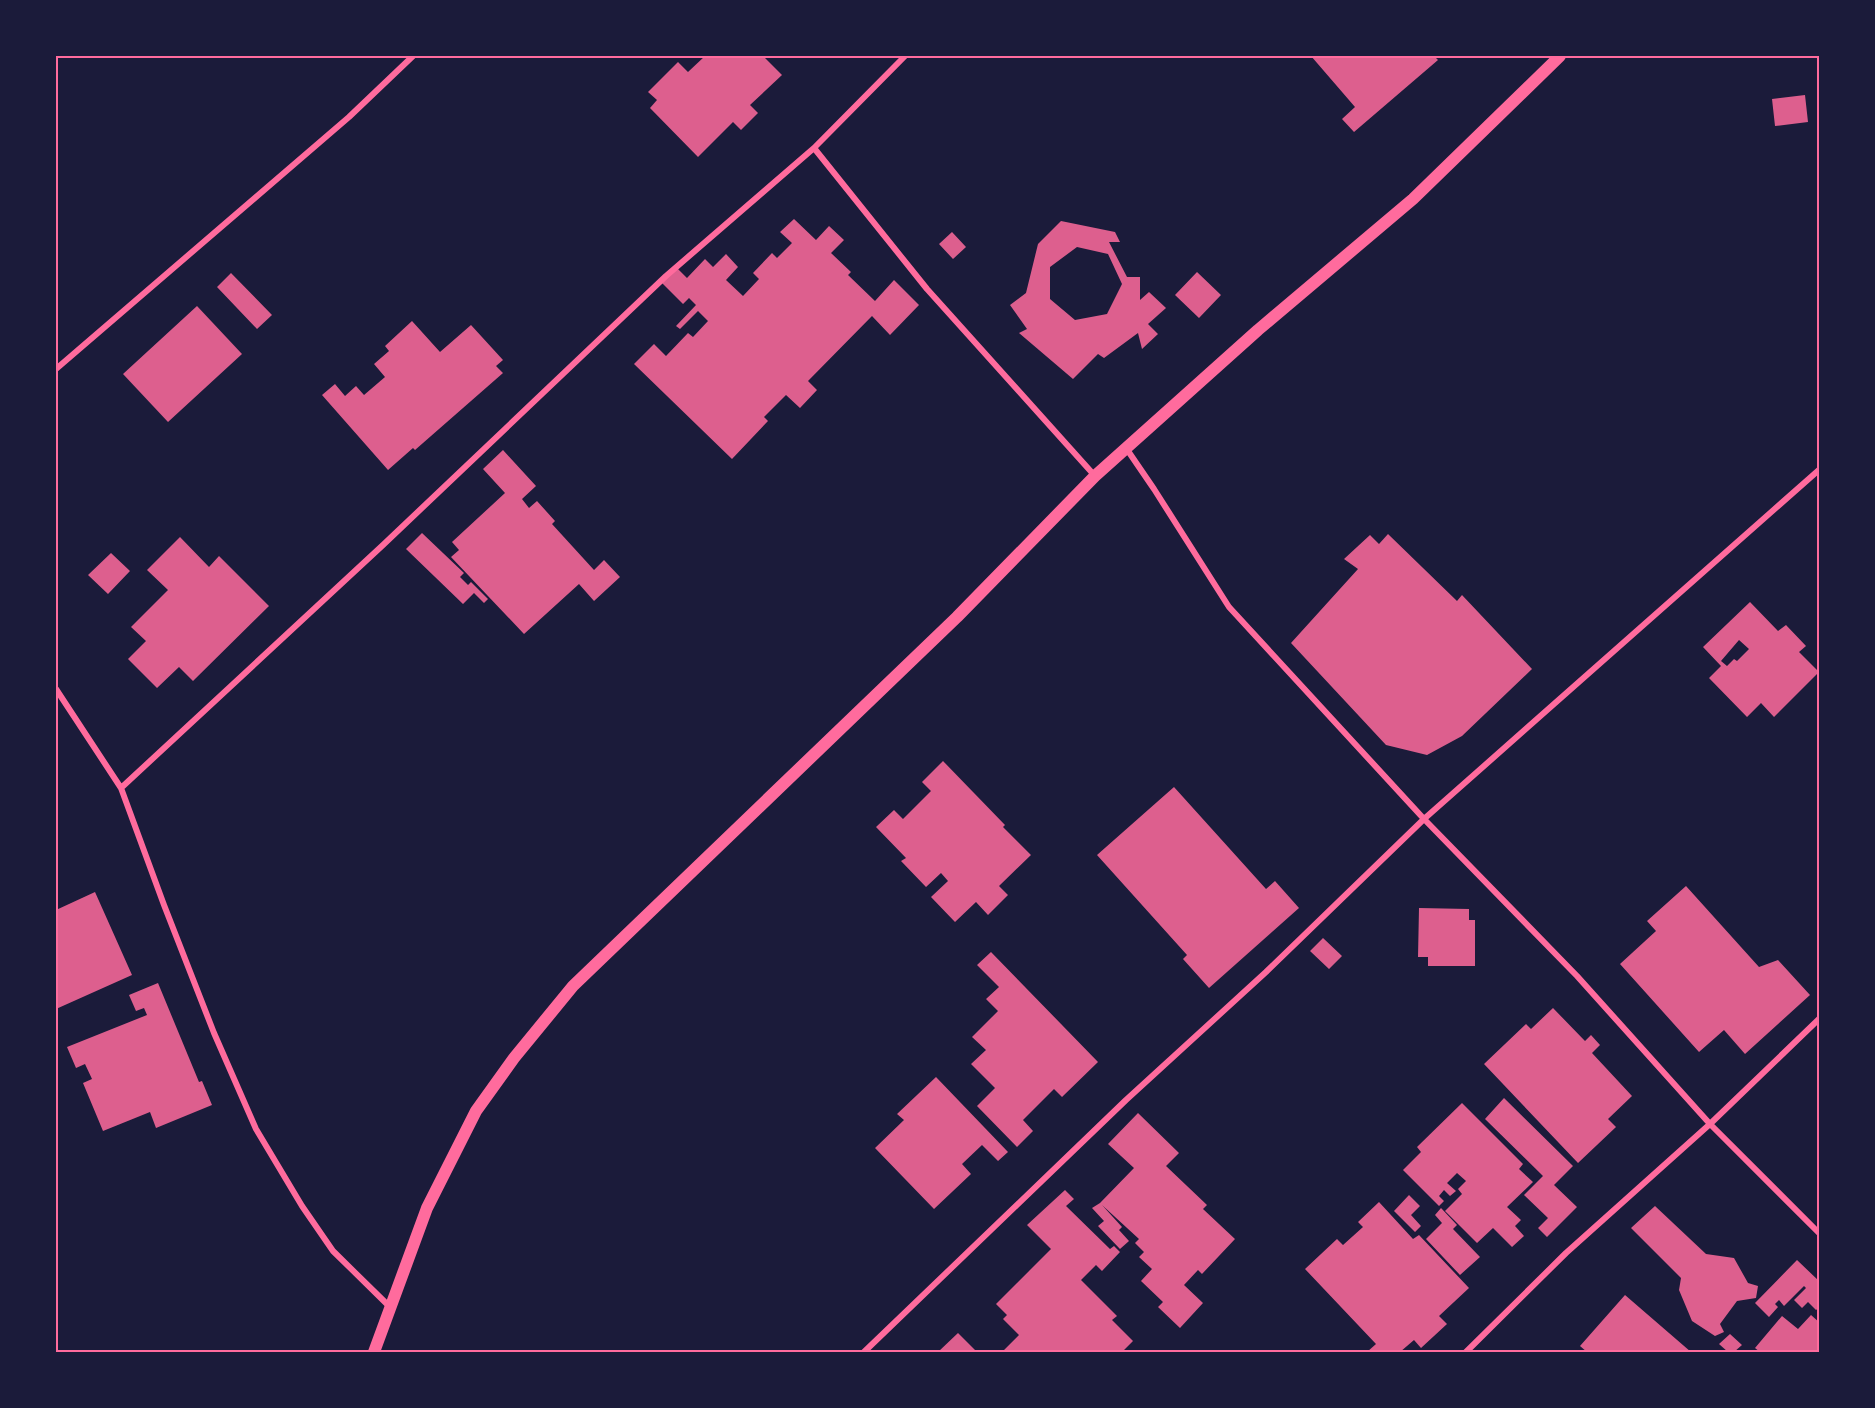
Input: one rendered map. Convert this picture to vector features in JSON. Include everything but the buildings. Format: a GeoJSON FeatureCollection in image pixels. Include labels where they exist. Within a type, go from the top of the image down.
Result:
{"type":"FeatureCollection","features":[{"type":"Feature","properties":{"kind":"main road"},"geometry":{"type":"LineString","coordinates":[[374,1353],[427,1208],[476,1111],[514,1058],[573,986],[957,617],[1095,476],[1258,330],[1413,199],[1560,56]]}},
{"type":"Feature","properties":{"kind":"street"},"geometry":{"type":"LineString","coordinates":[[56,369],[349,117],[413,56]]}},
{"type":"Feature","properties":{"kind":"street"},"geometry":{"type":"LineString","coordinates":[[122,788],[666,276],[814,148],[906,56]]}},
{"type":"Feature","properties":{"kind":"street"},"geometry":{"type":"LineString","coordinates":[[814,148],[927,289],[1095,476]]}},
{"type":"Feature","properties":{"kind":"street"},"geometry":{"type":"LineString","coordinates":[[1126,448],[1229,607],[1424,819],[1577,976],[1710,1124],[1820,1234]]}},
{"type":"Feature","properties":{"kind":"street"},"geometry":{"type":"LineString","coordinates":[[864,1353],[1126,1100],[1266,972],[1424,819],[1820,469]]}},
{"type":"Feature","properties":{"kind":"street"},"geometry":{"type":"LineString","coordinates":[[56,689],[122,788],[164,905],[214,1033],[256,1129],[302,1206],[333,1251],[392,1308]]}},
{"type":"Feature","properties":{"kind":"street"},"geometry":{"type":"LineString","coordinates":[[1466,1353],[1566,1253],[1710,1124],[1820,1018]]}}]}
